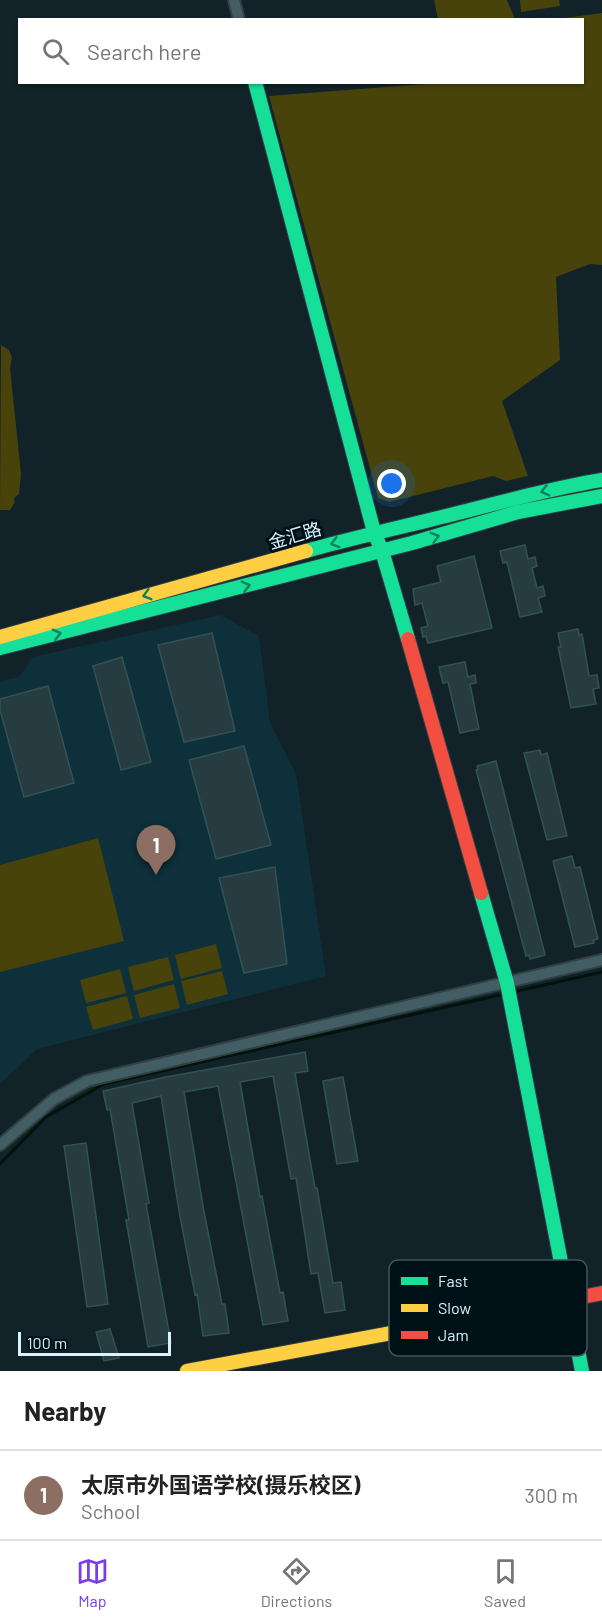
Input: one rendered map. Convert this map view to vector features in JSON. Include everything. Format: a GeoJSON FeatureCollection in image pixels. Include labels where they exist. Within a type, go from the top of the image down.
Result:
{"type":"FeatureCollection","features":[{"type":"Feature","properties":{"kind":"street"},"geometry":{"type":"LineString","coordinates":[[234,0],[238,18]]}},
{"type":"Feature","properties":{"kind":"street"},"geometry":{"type":"LineString","coordinates":[[256,84],[374,532],[382,551],[507,983],[561,1260]]}},
{"type":"Feature","properties":{"kind":"street","name":"金汇路"},"geometry":{"type":"LineString","coordinates":[[0,637],[374,532],[560,487],[602,480]]}},
{"type":"Feature","properties":{"kind":"street","name":"金汇路"},"geometry":{"type":"LineString","coordinates":[[0,648],[382,551],[518,512],[602,496]]}},
{"type":"Feature","properties":{"kind":"street"},"geometry":{"type":"LineString","coordinates":[[0,1145],[54,1099],[87,1081],[602,960]]}},
{"type":"Feature","properties":{"kind":"street"},"geometry":{"type":"LineString","coordinates":[[587,1296],[602,1293]]}},
{"type":"Feature","properties":{"kind":"street"},"geometry":{"type":"LineString","coordinates":[[187,1371],[389,1333]]}},
{"type":"Feature","properties":{"kind":"street"},"geometry":{"type":"LineString","coordinates":[[579,1356],[582,1371]]}},
{"type":"Feature","properties":{"kind":"shaded area"},"geometry":{"type":"Polygon","coordinates":[[[434,0],[507,0],[515,18],[438,18],[434,0]]]}},
{"type":"Feature","properties":{"kind":"shaded area"},"geometry":{"type":"Polygon","coordinates":[[[520,0],[559,0],[560,6],[521,12],[520,0]]]}},
{"type":"Feature","properties":{"kind":"shaded area"},"geometry":{"type":"Polygon","coordinates":[[[602,13],[602,265],[590,264],[556,277],[560,360],[502,401],[528,476],[506,481],[493,476],[389,502],[378,498],[269,96],[425,84],[584,84],[584,18],[564,18],[602,13]]]}},
{"type":"Feature","properties":{"kind":"shaded area"},"geometry":{"type":"Polygon","coordinates":[[[1,345],[9,350],[12,358],[10,368],[21,474],[19,494],[14,498],[15,502],[10,510],[0,510],[1,345]]]}},
{"type":"Feature","properties":{"kind":"shaded area"},"geometry":{"type":"Polygon","coordinates":[[[220,615],[259,636],[270,723],[296,774],[326,976],[37,1049],[0,1084],[0,681],[19,677],[33,657],[220,615]]]}},
{"type":"Feature","properties":{"kind":"shaded area"},"geometry":{"type":"Polygon","coordinates":[[[98,838],[124,941],[0,972],[0,865],[98,838]]]}},
{"type":"Feature","properties":{"kind":"shaded area"},"geometry":{"type":"Polygon","coordinates":[[[216,944],[222,968],[181,979],[175,955],[216,944]]]}},
{"type":"Feature","properties":{"kind":"shaded area"},"geometry":{"type":"Polygon","coordinates":[[[168,957],[174,980],[134,991],[128,967],[168,957]]]}},
{"type":"Feature","properties":{"kind":"shaded area"},"geometry":{"type":"Polygon","coordinates":[[[120,969],[126,993],[86,1003],[80,980],[120,969]]]}},
{"type":"Feature","properties":{"kind":"shaded area"},"geometry":{"type":"Polygon","coordinates":[[[222,971],[228,994],[187,1005],[181,981],[222,971]]]}},
{"type":"Feature","properties":{"kind":"shaded area"},"geometry":{"type":"Polygon","coordinates":[[[174,984],[180,1008],[140,1018],[134,995],[174,984]]]}},
{"type":"Feature","properties":{"kind":"shaded area"},"geometry":{"type":"Polygon","coordinates":[[[127,996],[133,1019],[93,1030],[86,1007],[127,996]]]}},
{"type":"Feature","properties":{"kind":"building"},"geometry":{"type":"Polygon","coordinates":[[[525,545],[528,559],[535,557],[537,566],[532,568],[537,588],[543,586],[545,596],[538,598],[542,612],[520,617],[507,562],[503,563],[500,551],[525,545]]]}},
{"type":"Feature","properties":{"kind":"building"},"geometry":{"type":"Polygon","coordinates":[[[474,556],[492,628],[428,643],[426,636],[423,637],[421,628],[428,626],[422,603],[415,605],[413,589],[441,582],[437,566],[474,556]]]}},
{"type":"Feature","properties":{"kind":"building"},"geometry":{"type":"Polygon","coordinates":[[[578,629],[579,635],[582,634],[589,676],[597,675],[599,688],[593,689],[596,704],[571,708],[558,647],[561,647],[558,633],[578,629]]]}},
{"type":"Feature","properties":{"kind":"building"},"geometry":{"type":"Polygon","coordinates":[[[212,633],[235,731],[184,742],[158,645],[212,633]]]}},
{"type":"Feature","properties":{"kind":"building"},"geometry":{"type":"Polygon","coordinates":[[[122,657],[151,762],[121,770],[93,666],[122,657]]]}},
{"type":"Feature","properties":{"kind":"building"},"geometry":{"type":"Polygon","coordinates":[[[465,662],[468,677],[475,675],[476,683],[470,684],[479,729],[460,733],[448,682],[443,683],[439,667],[465,662]]]}},
{"type":"Feature","properties":{"kind":"building"},"geometry":{"type":"Polygon","coordinates":[[[48,686],[74,783],[24,797],[0,710],[0,699],[48,686]]]}},
{"type":"Feature","properties":{"kind":"building"},"geometry":{"type":"Polygon","coordinates":[[[244,746],[271,845],[216,859],[189,760],[244,746]]]}},
{"type":"Feature","properties":{"kind":"building"},"geometry":{"type":"Polygon","coordinates":[[[540,750],[541,755],[547,753],[567,836],[547,840],[524,753],[540,750]]]}},
{"type":"Feature","properties":{"kind":"building"},"geometry":{"type":"Polygon","coordinates":[[[496,761],[545,955],[530,959],[529,955],[526,956],[476,770],[478,770],[477,766],[496,761]]]}},
{"type":"Feature","properties":{"kind":"building"},"geometry":{"type":"Polygon","coordinates":[[[572,856],[575,868],[580,867],[598,939],[593,940],[594,943],[575,947],[553,861],[572,856]]]}},
{"type":"Feature","properties":{"kind":"building"},"geometry":{"type":"Polygon","coordinates":[[[275,867],[287,964],[244,973],[219,878],[275,867]]]}},
{"type":"Feature","properties":{"kind":"building"},"geometry":{"type":"Polygon","coordinates":[[[305,1052],[308,1071],[295,1073],[333,1283],[341,1282],[345,1310],[325,1313],[318,1273],[311,1274],[296,1178],[291,1179],[273,1076],[240,1082],[260,1197],[262,1196],[280,1293],[283,1292],[288,1321],[263,1325],[218,1086],[184,1092],[203,1206],[222,1304],[225,1304],[229,1333],[203,1336],[197,1294],[195,1295],[179,1211],[161,1096],[132,1103],[149,1203],[146,1204],[171,1343],[148,1347],[110,1109],[107,1110],[103,1091],[166,1077],[305,1052]]]}},
{"type":"Feature","properties":{"kind":"building"},"geometry":{"type":"Polygon","coordinates":[[[343,1077],[358,1161],[337,1164],[323,1081],[343,1077]]]}},
{"type":"Feature","properties":{"kind":"building"},"geometry":{"type":"Polygon","coordinates":[[[86,1143],[108,1304],[87,1307],[64,1146],[86,1143]]]}},
{"type":"Feature","properties":{"kind":"building"},"geometry":{"type":"Polygon","coordinates":[[[110,1329],[119,1358],[104,1361],[96,1332],[110,1329]]]}},
{"type":"Feature","properties":{"kind":"waterway"},"geometry":{"type":"LineString","coordinates":[[513,992],[602,972]]}},
{"type":"Feature","properties":{"kind":"waterway"},"geometry":{"type":"LineString","coordinates":[[0,1164],[46,1117],[104,1084],[504,994]]}},
{"type":"Feature","properties":{"kind":"traffic: fast"},"geometry":{"type":"LineString","coordinates":[[256,84],[374,532],[382,551],[408,639]]}},
{"type":"Feature","properties":{"kind":"traffic: fast"},"geometry":{"type":"LineString","coordinates":[[306,551],[530,495],[602,480]]}},
{"type":"Feature","properties":{"kind":"traffic: fast"},"geometry":{"type":"LineString","coordinates":[[0,648],[412,543],[518,512],[602,496]]}},
{"type":"Feature","properties":{"kind":"traffic: fast"},"geometry":{"type":"LineString","coordinates":[[481,893],[507,983],[561,1260]]}},
{"type":"Feature","properties":{"kind":"traffic: fast"},"geometry":{"type":"LineString","coordinates":[[579,1356],[582,1371]]}},
{"type":"Feature","properties":{"kind":"traffic: slow"},"geometry":{"type":"LineString","coordinates":[[0,637],[306,551]]}},
{"type":"Feature","properties":{"kind":"traffic: slow"},"geometry":{"type":"LineString","coordinates":[[187,1371],[389,1333]]}},
{"type":"Feature","properties":{"kind":"traffic: jam"},"geometry":{"type":"LineString","coordinates":[[408,639],[481,893]]}},
{"type":"Feature","properties":{"kind":"traffic: jam"},"geometry":{"type":"LineString","coordinates":[[587,1296],[602,1293]]}},
{"type":"Feature","properties":{"kind":"place","name":"太原市外国语学校(摄乐校区)"},"geometry":{"type":"Point","coordinates":[156,875]}}]}
